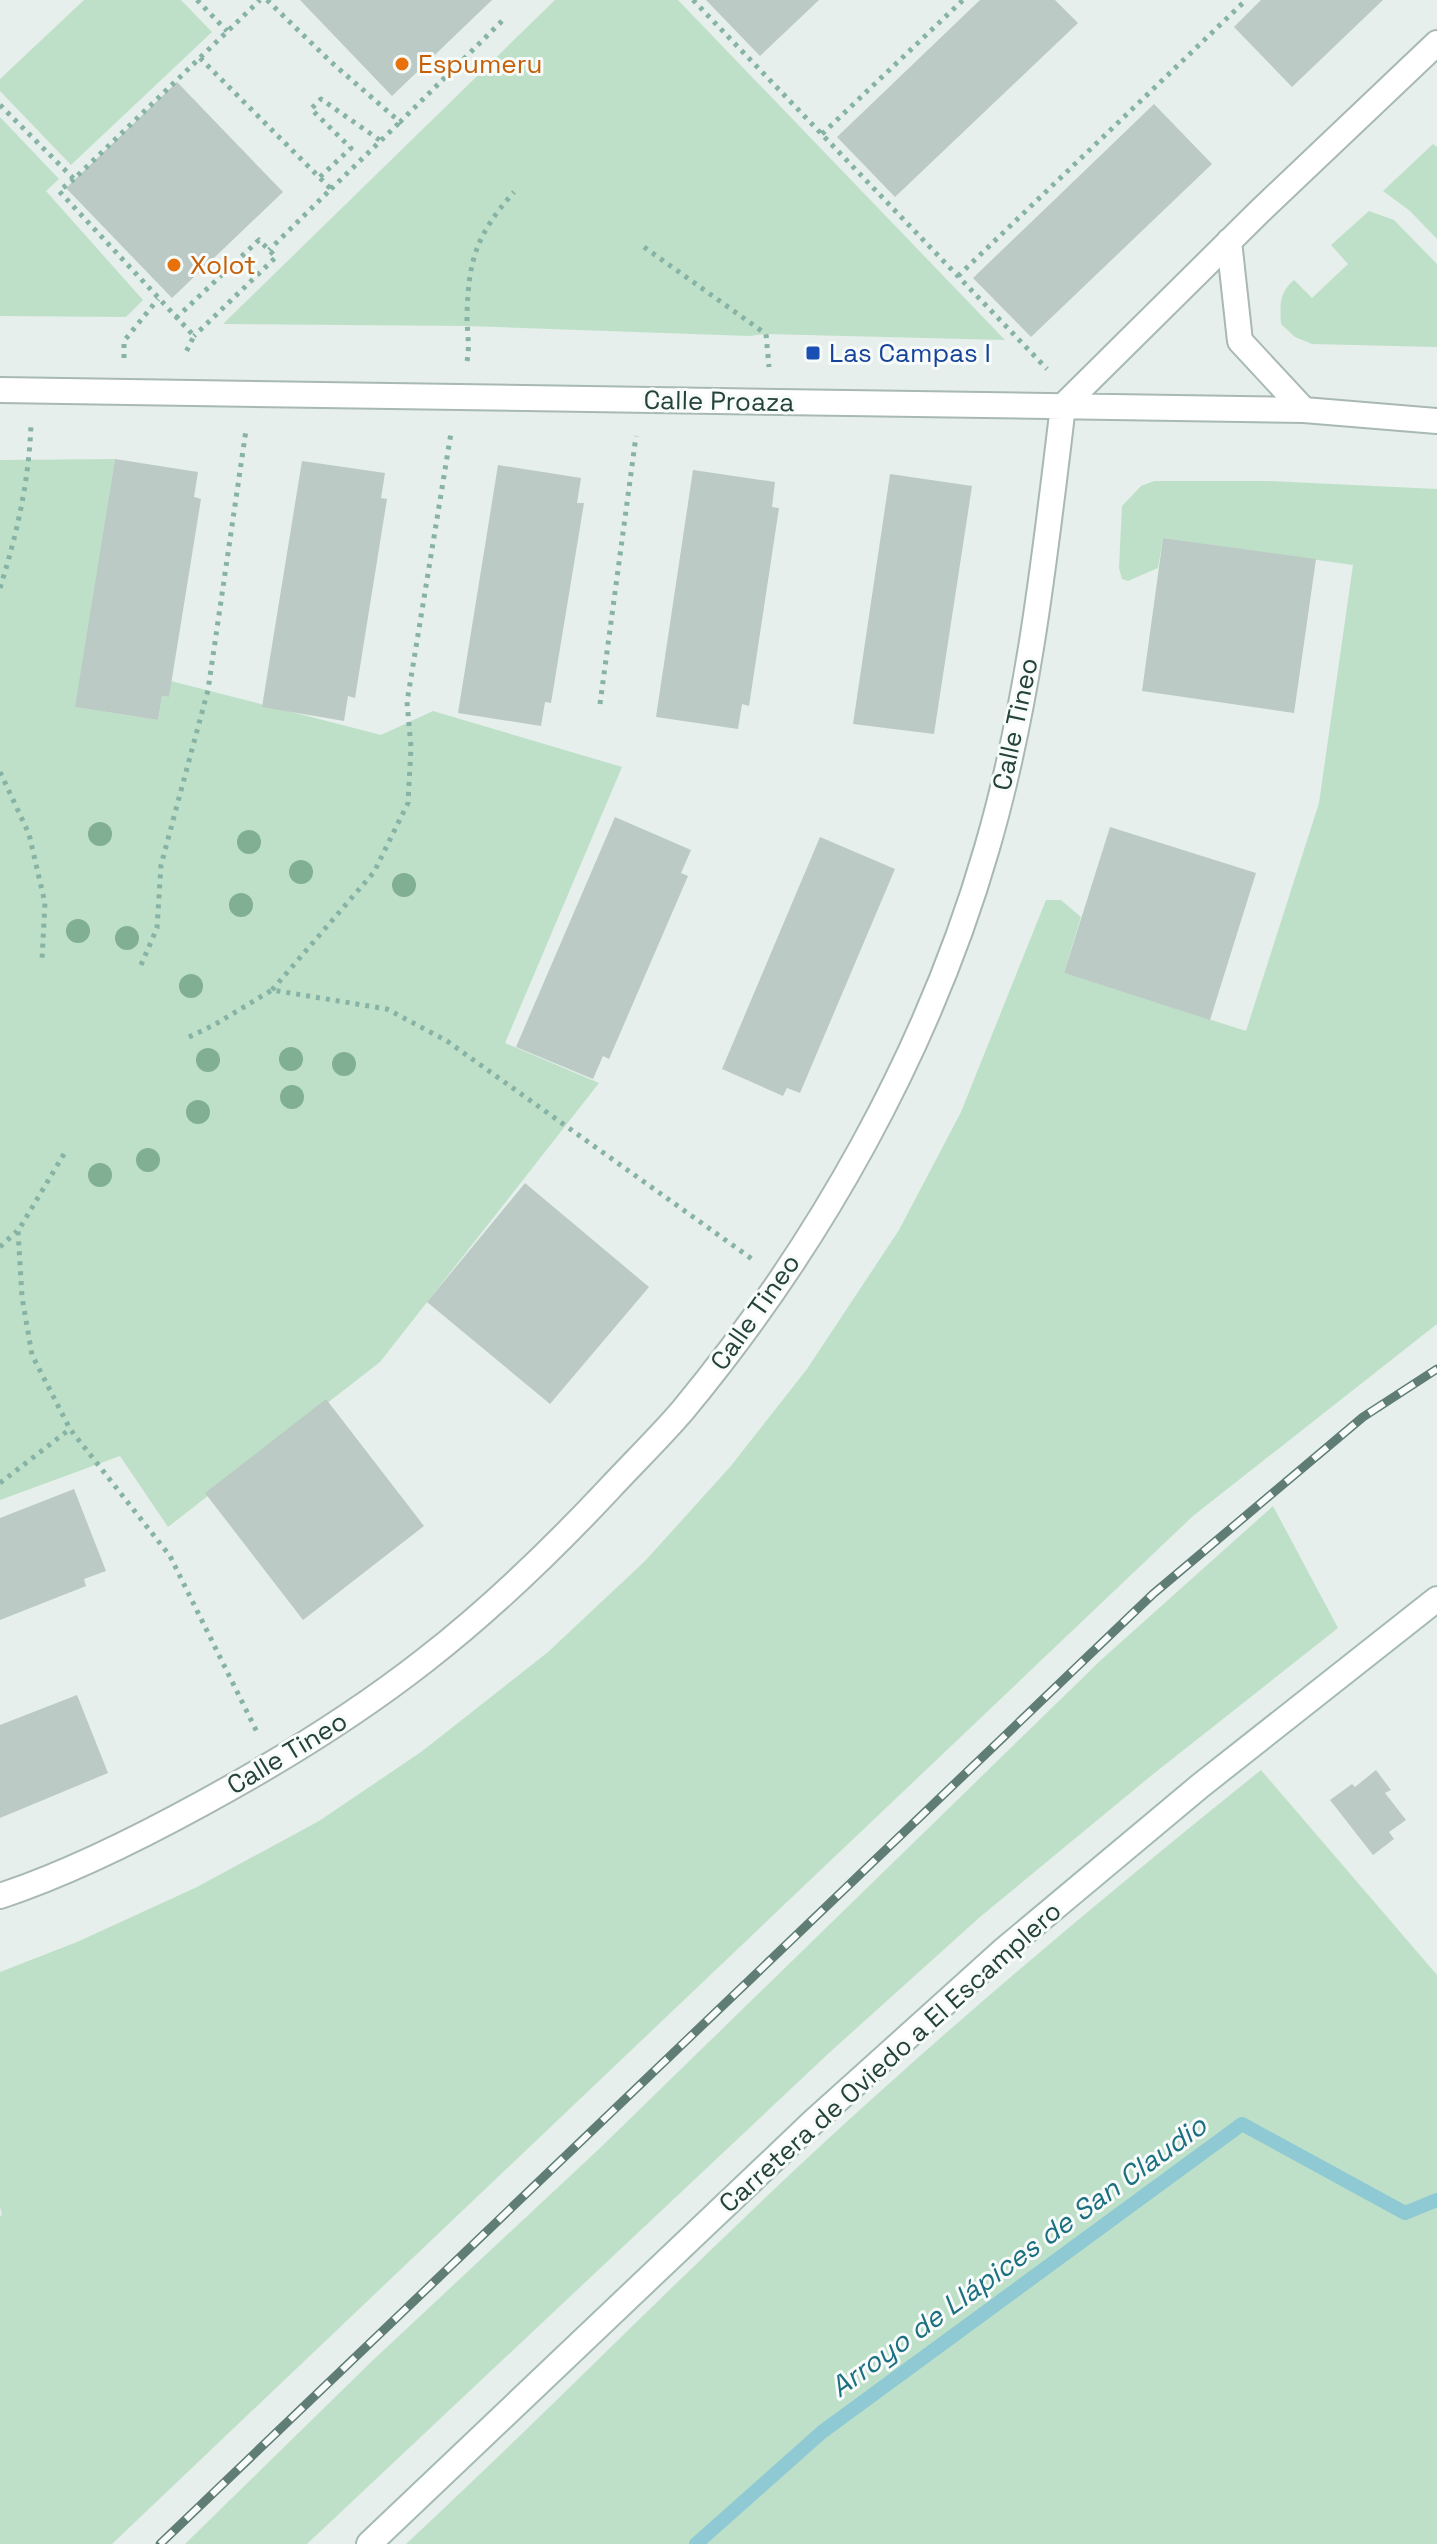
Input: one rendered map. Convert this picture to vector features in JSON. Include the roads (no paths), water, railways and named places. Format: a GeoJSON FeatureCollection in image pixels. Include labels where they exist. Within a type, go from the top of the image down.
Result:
{"type":"FeatureCollection","features":[{"type":"Feature","properties":{"kind":"street"},"geometry":{"type":"LineString","coordinates":[[1068,401],[1229,241],[1437,43]]}},
{"type":"Feature","properties":{"kind":"street"},"geometry":{"type":"LineString","coordinates":[[1229,241],[1240,341],[1304,410]]}},
{"type":"Feature","properties":{"kind":"street","name":"Calle Proaza"},"geometry":{"type":"LineString","coordinates":[[0,390],[773,402],[1068,401],[1304,410],[1437,421]]}},
{"type":"Feature","properties":{"kind":"street","name":"Calle Tineo"},"geometry":{"type":"LineString","coordinates":[[0,1896],[145,1835],[273,1765],[352,1714],[426,1659],[565,1536],[680,1413],[781,1279],[853,1160],[914,1041],[945,969],[987,849],[1024,695],[1068,401]]}},
{"type":"Feature","properties":{"kind":"street","name":"Carretera de Oviedo a El Escamplero"},"geometry":{"type":"LineString","coordinates":[[369,2544],[813,2122],[1005,1949],[1200,1786],[1437,1599]]}},
{"type":"Feature","properties":{"kind":"waterway","name":"Arroyo de Llápices de San Claudio"},"geometry":{"type":"LineString","coordinates":[[696,2544],[822,2432],[1242,2124],[1405,2213],[1437,2200]]}},
{"type":"Feature","properties":{"kind":"railway"},"geometry":{"type":"LineString","coordinates":[[160,2544],[1153,1594],[1363,1417],[1437,1369]]}},
{"type":"Feature","properties":{"kind":"place","name":"Espumeru"},"geometry":{"type":"Point","coordinates":[402,64]}},
{"type":"Feature","properties":{"kind":"place","name":"Xolot"},"geometry":{"type":"Point","coordinates":[174,265]}},
{"type":"Feature","properties":{"kind":"place","name":"Las Campas I"},"geometry":{"type":"Point","coordinates":[813,353]}}]}
